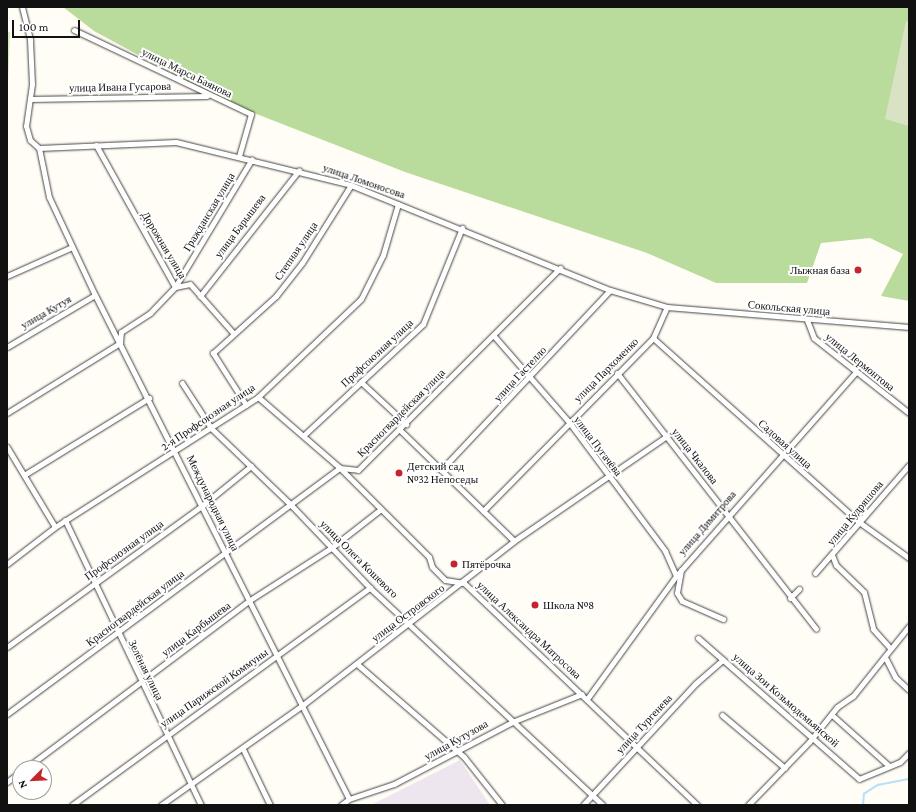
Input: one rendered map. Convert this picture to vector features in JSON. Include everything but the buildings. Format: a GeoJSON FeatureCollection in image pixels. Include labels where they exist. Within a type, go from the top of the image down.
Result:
{"type":"FeatureCollection","features":[{"type":"Feature","properties":{"kind":"street"},"geometry":{"type":"LineString","coordinates":[[22,7],[30,40],[30,99],[26,126],[30,140],[39,148]]}},
{"type":"Feature","properties":{"kind":"street","name":"улица Марса Баянова"},"geometry":{"type":"LineString","coordinates":[[74,30],[210,96],[252,114],[239,156]]}},
{"type":"Feature","properties":{"kind":"street","name":"улица Ивана Гусарова"},"geometry":{"type":"LineString","coordinates":[[30,99],[210,96]]}},
{"type":"Feature","properties":{"kind":"street","name":"улица Ломоносова"},"geometry":{"type":"LineString","coordinates":[[39,148],[176,142],[299,170],[351,185],[462,228],[610,290],[668,307]]}},
{"type":"Feature","properties":{"kind":"street","name":"Дорожная улица"},"geometry":{"type":"LineString","coordinates":[[96,145],[175,287],[190,284],[233,333]]}},
{"type":"Feature","properties":{"kind":"street","name":"Международная улица"},"geometry":{"type":"LineString","coordinates":[[39,148],[49,197],[72,247],[95,295],[149,398],[304,704],[349,799]]}},
{"type":"Feature","properties":{"kind":"street","name":"Гражданская улица"},"geometry":{"type":"LineString","coordinates":[[120,343],[121,332],[150,313],[175,287],[252,159]]}},
{"type":"Feature","properties":{"kind":"street","name":"улица Барышева"},"geometry":{"type":"LineString","coordinates":[[200,296],[299,170]]}},
{"type":"Feature","properties":{"kind":"street","name":"Степная улица"},"geometry":{"type":"LineString","coordinates":[[246,405],[213,353],[233,333],[281,291],[302,263],[351,185]]}},
{"type":"Feature","properties":{"kind":"street","name":"2-я Профсоюзная улица"},"geometry":{"type":"LineString","coordinates":[[8,561],[65,520],[176,451],[258,397],[361,299],[383,255],[398,204]]}},
{"type":"Feature","properties":{"kind":"street","name":"Профсоюзная улица"},"geometry":{"type":"LineString","coordinates":[[304,435],[423,324],[462,228]]}},
{"type":"Feature","properties":{"kind":"street"},"geometry":{"type":"LineString","coordinates":[[7,276],[72,247]]}},
{"type":"Feature","properties":{"kind":"street","name":"Красногвардейская улица"},"geometry":{"type":"LineString","coordinates":[[7,714],[118,634],[226,552],[292,506],[340,468],[358,470],[494,336],[560,268]]}},
{"type":"Feature","properties":{"kind":"street","name":"улица Гастелло"},"geometry":{"type":"LineString","coordinates":[[441,470],[532,377],[610,290]]}},
{"type":"Feature","properties":{"kind":"street","name":"улица Кутуя"},"geometry":{"type":"LineString","coordinates":[[7,347],[95,295]]}},
{"type":"Feature","properties":{"kind":"street","name":"Сокольская улица"},"geometry":{"type":"LineString","coordinates":[[668,307],[807,320],[909,327]]}},
{"type":"Feature","properties":{"kind":"street","name":"улица Пархоменко"},"geometry":{"type":"LineString","coordinates":[[482,511],[653,338],[668,307]]}},
{"type":"Feature","properties":{"kind":"street","name":"улица Лермонтова"},"geometry":{"type":"LineString","coordinates":[[807,320],[814,338],[909,413]]}},
{"type":"Feature","properties":{"kind":"street","name":"улица Пугачёва"},"geometry":{"type":"LineString","coordinates":[[494,336],[532,377],[569,422],[665,551],[676,576]]}},
{"type":"Feature","properties":{"kind":"street","name":"Садовая улица"},"geometry":{"type":"LineString","coordinates":[[653,338],[781,455],[859,522],[909,558]]}},
{"type":"Feature","properties":{"kind":"street"},"geometry":{"type":"LineString","coordinates":[[7,414],[120,343]]}},
{"type":"Feature","properties":{"kind":"street","name":"улица Димитрова"},"geometry":{"type":"LineString","coordinates":[[587,699],[676,576],[727,514],[856,372]]}},
{"type":"Feature","properties":{"kind":"street","name":"улица Чкалова"},"geometry":{"type":"LineString","coordinates":[[617,373],[727,514],[790,598],[816,629]]}},
{"type":"Feature","properties":{"kind":"street","name":"улица Олега Кошевого"},"geometry":{"type":"LineString","coordinates":[[182,382],[211,428],[292,506],[370,588],[410,622],[512,722],[603,805]]}},
{"type":"Feature","properties":{"kind":"street"},"geometry":{"type":"LineString","coordinates":[[361,382],[406,424]]}},
{"type":"Feature","properties":{"kind":"street","name":"улица Александра Матросова"},"geometry":{"type":"LineString","coordinates":[[258,397],[304,435],[340,468],[381,509],[445,580],[464,583],[697,805]]}},
{"type":"Feature","properties":{"kind":"street"},"geometry":{"type":"LineString","coordinates":[[24,475],[149,398]]}},
{"type":"Feature","properties":{"kind":"street"},"geometry":{"type":"LineString","coordinates":[[400,430],[514,541]]}},
{"type":"Feature","properties":{"kind":"street","name":"улица Островского"},"geometry":{"type":"LineString","coordinates":[[161,805],[190,783],[243,749],[304,704],[410,622],[464,583],[514,541],[667,436]]}},
{"type":"Feature","properties":{"kind":"street"},"geometry":{"type":"LineString","coordinates":[[7,447],[55,527]]}},
{"type":"Feature","properties":{"kind":"street","name":"улица Кудряшова"},"geometry":{"type":"LineString","coordinates":[[815,572],[832,555],[909,465]]}},
{"type":"Feature","properties":{"kind":"street","name":"Профсоюзная улица"},"geometry":{"type":"LineString","coordinates":[[7,648],[203,506],[251,466]]}},
{"type":"Feature","properties":{"kind":"street","name":"улица Карбышева"},"geometry":{"type":"LineString","coordinates":[[37,760],[141,684],[250,600],[331,548],[381,509]]}},
{"type":"Feature","properties":{"kind":"street","name":"Зелёная улица"},"geometry":{"type":"LineString","coordinates":[[65,520],[141,684],[201,805]]}},
{"type":"Feature","properties":{"kind":"street"},"geometry":{"type":"LineString","coordinates":[[832,555],[836,565],[864,592],[874,629],[890,648]]}},
{"type":"Feature","properties":{"kind":"street"},"geometry":{"type":"LineString","coordinates":[[681,570],[677,593],[682,601],[723,619]]}},
{"type":"Feature","properties":{"kind":"street","name":"улица Парижской Коммуны"},"geometry":{"type":"LineString","coordinates":[[72,805],[166,734],[370,588]]}},
{"type":"Feature","properties":{"kind":"street"},"geometry":{"type":"LineString","coordinates":[[790,598],[799,589]]}},
{"type":"Feature","properties":{"kind":"street"},"geometry":{"type":"LineString","coordinates":[[748,805],[785,768],[811,736],[886,659],[890,648],[909,626]]}},
{"type":"Feature","properties":{"kind":"street","name":"улица Зои Козьмодемьянской"},"geometry":{"type":"LineString","coordinates":[[698,638],[859,779],[889,766]]}},
{"type":"Feature","properties":{"kind":"street"},"geometry":{"type":"LineString","coordinates":[[886,659],[895,678],[909,690]]}},
{"type":"Feature","properties":{"kind":"street","name":"улица Тургенева"},"geometry":{"type":"LineString","coordinates":[[583,805],[636,747],[723,660]]}},
{"type":"Feature","properties":{"kind":"street"},"geometry":{"type":"LineString","coordinates":[[357,664],[455,753],[464,757],[502,805]]}},
{"type":"Feature","properties":{"kind":"street","name":"улица Кутузова"},"geometry":{"type":"LineString","coordinates":[[341,805],[349,799],[394,784],[512,722],[582,694]]}},
{"type":"Feature","properties":{"kind":"street"},"geometry":{"type":"LineString","coordinates":[[722,715],[785,768]]}},
{"type":"Feature","properties":{"kind":"street"},"geometry":{"type":"LineString","coordinates":[[832,715],[889,766],[900,762],[909,753]]}},
{"type":"Feature","properties":{"kind":"street"},"geometry":{"type":"LineString","coordinates":[[243,749],[270,805]]}},
{"type":"Feature","properties":{"kind":"shaded area"},"geometry":{"type":"Polygon","coordinates":[[[460,760],[490,805],[371,805],[460,760]]]}},
{"type":"Feature","properties":{"kind":"green space"},"geometry":{"type":"Polygon","coordinates":[[[63,7],[909,7],[909,301],[881,296],[903,254],[870,238],[821,243],[807,283],[716,283],[647,253],[405,172],[223,101],[94,31],[63,7]]]}},
{"type":"Feature","properties":{"kind":"green space"},"geometry":{"type":"Polygon","coordinates":[[[906,21],[909,21],[909,126],[885,119],[906,21]]]}},
{"type":"Feature","properties":{"kind":"green space"},"geometry":{"type":"Polygon","coordinates":[[[7,32],[10,32],[7,109],[7,32]]]}},
{"type":"Feature","properties":{"kind":"waterway"},"geometry":{"type":"LineString","coordinates":[[863,805],[864,794],[878,785],[909,779]]}},
{"type":"Feature","properties":{"kind":"place","name":"Лыжная база"},"geometry":{"type":"Point","coordinates":[858,270]}},
{"type":"Feature","properties":{"kind":"place","name":"Детский сад №32 Непоседы"},"geometry":{"type":"Point","coordinates":[399,473]}},
{"type":"Feature","properties":{"kind":"place","name":"Пятёрочка"},"geometry":{"type":"Point","coordinates":[454,564]}},
{"type":"Feature","properties":{"kind":"place","name":"Школа №8"},"geometry":{"type":"Point","coordinates":[535,605]}}]}
